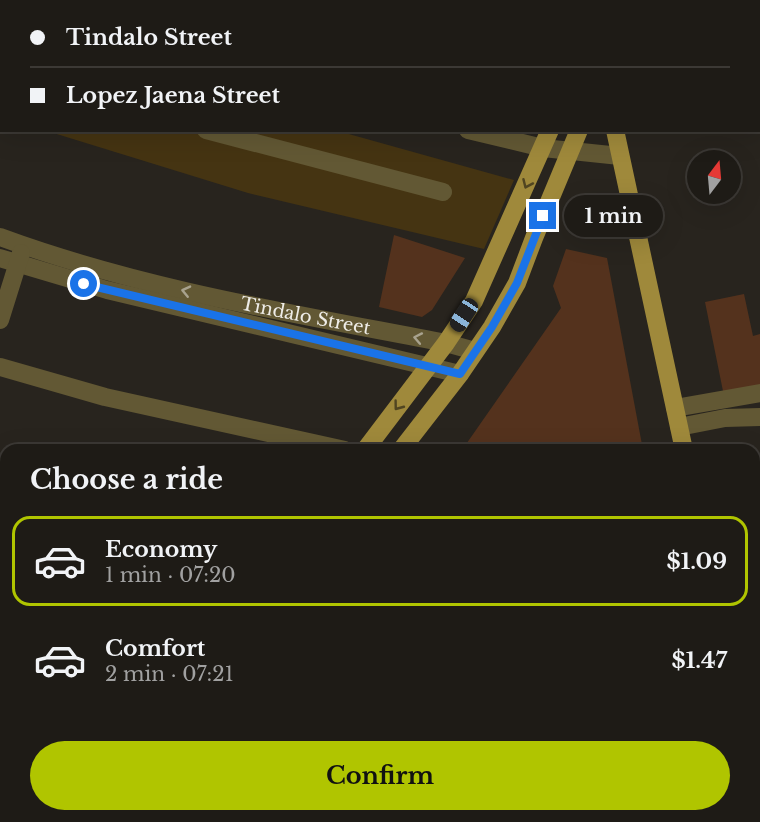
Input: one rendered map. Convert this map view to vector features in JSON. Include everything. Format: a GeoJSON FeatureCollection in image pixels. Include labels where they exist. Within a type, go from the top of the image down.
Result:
{"type":"FeatureCollection","features":[{"type":"Feature","properties":{"kind":"main road"},"geometry":{"type":"LineString","coordinates":[[370,444],[446,343],[474,301],[549,132]]}},
{"type":"Feature","properties":{"kind":"main road"},"geometry":{"type":"LineString","coordinates":[[406,444],[460,374],[492,327],[517,283],[578,132]]}},
{"type":"Feature","properties":{"kind":"main road"},"geometry":{"type":"LineString","coordinates":[[615,139],[683,444]]}},
{"type":"Feature","properties":{"kind":"main road"},"geometry":{"type":"LineString","coordinates":[[507,227],[534,238]]}},
{"type":"Feature","properties":{"kind":"street"},"geometry":{"type":"LineString","coordinates":[[221,132],[251,136],[442,192]]}},
{"type":"Feature","properties":{"kind":"street"},"geometry":{"type":"LineString","coordinates":[[476,132],[570,152],[615,139]]}},
{"type":"Feature","properties":{"kind":"street","name":"Tindalo Street"},"geometry":{"type":"LineString","coordinates":[[0,237],[109,282]]}},
{"type":"Feature","properties":{"kind":"street"},"geometry":{"type":"LineString","coordinates":[[0,320],[23,245]]}},
{"type":"Feature","properties":{"kind":"street","name":"Tindalo Street"},"geometry":{"type":"LineString","coordinates":[[0,258],[18,265],[109,282],[220,308],[460,374]]}},
{"type":"Feature","properties":{"kind":"street","name":"Tindalo Street"},"geometry":{"type":"LineString","coordinates":[[220,308],[446,343],[475,351]]}},
{"type":"Feature","properties":{"kind":"street"},"geometry":{"type":"LineString","coordinates":[[0,367],[117,400],[318,444]]}},
{"type":"Feature","properties":{"kind":"street"},"geometry":{"type":"LineString","coordinates":[[675,408],[760,393]]}},
{"type":"Feature","properties":{"kind":"street"},"geometry":{"type":"LineString","coordinates":[[679,427],[725,418],[760,417]]}},
{"type":"Feature","properties":{"kind":"shaded area"},"geometry":{"type":"Polygon","coordinates":[[[50,132],[342,132],[514,180],[484,249],[248,193],[50,132]]]}},
{"type":"Feature","properties":{"kind":"building"},"geometry":{"type":"Polygon","coordinates":[[[394,235],[465,258],[432,310],[422,317],[379,307],[394,235]]]}},
{"type":"Feature","properties":{"kind":"building"},"geometry":{"type":"Polygon","coordinates":[[[566,249],[607,258],[642,444],[466,444],[561,308],[553,286],[566,249]]]}},
{"type":"Feature","properties":{"kind":"building"},"geometry":{"type":"Polygon","coordinates":[[[744,294],[753,336],[760,334],[760,389],[724,396],[705,302],[744,294]]]}},
{"type":"Feature","properties":{"kind":"route"},"geometry":{"type":"LineString","coordinates":[[84,284],[460,374],[492,327],[517,283],[543,216]]}}]}
